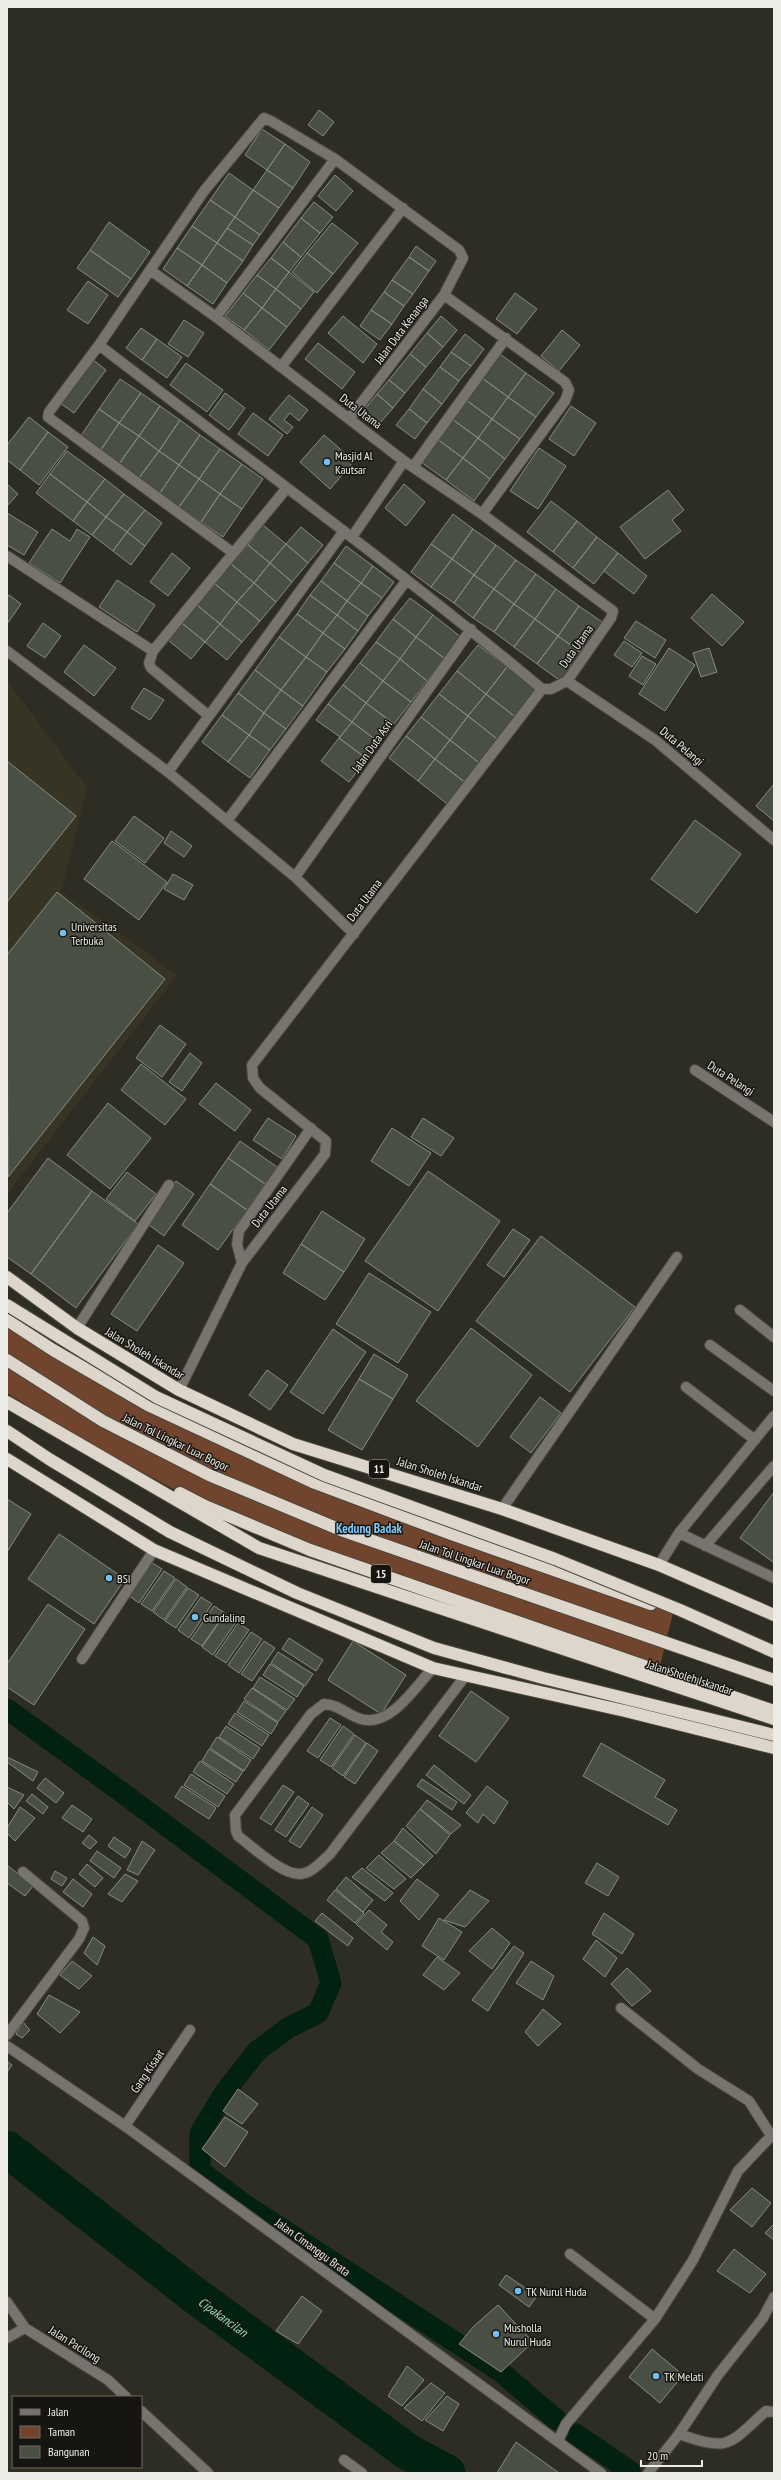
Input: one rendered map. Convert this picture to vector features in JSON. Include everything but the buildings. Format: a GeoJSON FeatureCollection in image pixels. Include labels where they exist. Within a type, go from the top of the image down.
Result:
{"type":"FeatureCollection","features":[{"type":"Feature","properties":{"kind":"highway","name":"Jalan Sholeh Iskandar"},"geometry":{"type":"LineString","coordinates":[[7,1277],[77,1328],[179,1390],[293,1444],[502,1509],[659,1566],[774,1615]]}},
{"type":"Feature","properties":{"kind":"highway"},"geometry":{"type":"LineString","coordinates":[[7,1305],[156,1397],[324,1475],[562,1562],[680,1610],[774,1652]]}},
{"type":"Feature","properties":{"kind":"highway"},"geometry":{"type":"LineString","coordinates":[[7,1320],[53,1350],[148,1405],[315,1483],[451,1534],[774,1648]]}},
{"type":"Feature","properties":{"kind":"highway","name":"Jalan Tol Lingkar Luar Bogor"},"geometry":{"type":"LineString","coordinates":[[7,1360],[103,1421],[216,1478],[341,1530],[774,1680]]}},
{"type":"Feature","properties":{"kind":"highway","name":"15"},"geometry":{"type":"LineString","coordinates":[[7,1393],[86,1442],[205,1506],[310,1550],[774,1711]]}},
{"type":"Feature","properties":{"kind":"highway","name":"Jalan Sholeh Iskandar"},"geometry":{"type":"LineString","coordinates":[[7,1402],[259,1548],[774,1719]]}},
{"type":"Feature","properties":{"kind":"highway"},"geometry":{"type":"LineString","coordinates":[[7,1431],[49,1460],[170,1532],[304,1596],[434,1648],[543,1678],[774,1735]]}},
{"type":"Feature","properties":{"kind":"highway"},"geometry":{"type":"LineString","coordinates":[[7,1459],[154,1550],[433,1668],[774,1748]]}},
{"type":"Feature","properties":{"kind":"street"},"geometry":{"type":"LineString","coordinates":[[232,552],[49,418],[49,412],[99,345],[204,190],[264,118],[335,159],[403,208],[281,367]]}},
{"type":"Feature","properties":{"kind":"street"},"geometry":{"type":"LineString","coordinates":[[216,317],[335,159]]}},
{"type":"Feature","properties":{"kind":"street","name":"Jalan Duta Kenanga"},"geometry":{"type":"LineString","coordinates":[[349,419],[444,295],[463,262],[462,253],[403,208]]}},
{"type":"Feature","properties":{"kind":"street","name":"Duta Utama"},"geometry":{"type":"LineString","coordinates":[[150,270],[216,317],[404,461],[482,514],[613,611],[611,618],[568,681],[551,689],[542,690],[252,1065],[253,1078],[260,1088],[326,1141],[325,1154],[242,1262],[179,1390]]}},
{"type":"Feature","properties":{"kind":"street"},"geometry":{"type":"LineString","coordinates":[[444,295],[506,338],[565,382],[570,390],[569,395],[482,514]]}},
{"type":"Feature","properties":{"kind":"street"},"geometry":{"type":"LineString","coordinates":[[413,467],[506,338]]}},
{"type":"Feature","properties":{"kind":"street"},"geometry":{"type":"LineString","coordinates":[[99,345],[286,489],[348,534],[406,581],[471,629],[542,690]]}},
{"type":"Feature","properties":{"kind":"street"},"geometry":{"type":"LineString","coordinates":[[168,772],[208,716],[404,461]]}},
{"type":"Feature","properties":{"kind":"street"},"geometry":{"type":"LineString","coordinates":[[208,716],[151,668],[149,663],[153,651],[232,552],[286,489]]}},
{"type":"Feature","properties":{"kind":"street"},"geometry":{"type":"LineString","coordinates":[[7,556],[153,651]]}},
{"type":"Feature","properties":{"kind":"street"},"geometry":{"type":"LineString","coordinates":[[227,821],[406,581]]}},
{"type":"Feature","properties":{"kind":"street","name":"Jalan Duta Asri"},"geometry":{"type":"LineString","coordinates":[[295,877],[471,629]]}},
{"type":"Feature","properties":{"kind":"street"},"geometry":{"type":"LineString","coordinates":[[7,651],[168,772],[295,877],[354,934]]}},
{"type":"Feature","properties":{"kind":"street","name":"Duta Pelangi"},"geometry":{"type":"LineString","coordinates":[[568,681],[655,740],[774,840]]}},
{"type":"Feature","properties":{"kind":"street","name":"Duta Pelangi"},"geometry":{"type":"LineString","coordinates":[[694,1070],[774,1122]]}},
{"type":"Feature","properties":{"kind":"street","name":"Duta Utama"},"geometry":{"type":"LineString","coordinates":[[242,1262],[237,1244],[239,1231],[311,1128]]}},
{"type":"Feature","properties":{"kind":"street"},"geometry":{"type":"LineString","coordinates":[[77,1328],[169,1185]]}},
{"type":"Feature","properties":{"kind":"street"},"geometry":{"type":"LineString","coordinates":[[502,1509],[677,1258]]}},
{"type":"Feature","properties":{"kind":"street"},"geometry":{"type":"LineString","coordinates":[[740,1310],[774,1337]]}},
{"type":"Feature","properties":{"kind":"street"},"geometry":{"type":"LineString","coordinates":[[710,1345],[774,1390]]}},
{"type":"Feature","properties":{"kind":"street"},"geometry":{"type":"LineString","coordinates":[[686,1387],[755,1440]]}},
{"type":"Feature","properties":{"kind":"street"},"geometry":{"type":"LineString","coordinates":[[659,1566],[679,1533],[774,1416]]}},
{"type":"Feature","properties":{"kind":"street"},"geometry":{"type":"LineString","coordinates":[[705,1546],[774,1466]]}},
{"type":"Feature","properties":{"kind":"street"},"geometry":{"type":"LineString","coordinates":[[679,1533],[774,1578]]}},
{"type":"Feature","properties":{"kind":"street"},"geometry":{"type":"LineString","coordinates":[[82,1659],[154,1550]]}},
{"type":"Feature","properties":{"kind":"street"},"geometry":{"type":"LineString","coordinates":[[433,1668],[394,1710],[379,1719],[370,1721],[359,1719],[335,1704],[324,1704],[311,1714],[236,1815],[236,1831],[238,1836],[287,1872],[300,1874],[315,1868],[330,1854],[466,1675]]}},
{"type":"Feature","properties":{"kind":"street"},"geometry":{"type":"LineString","coordinates":[[7,2035],[79,1939],[84,1928],[82,1921],[23,1872]]}},
{"type":"Feature","properties":{"kind":"street"},"geometry":{"type":"LineString","coordinates":[[558,2441],[566,2424],[655,2319],[693,2260],[738,2171],[772,2134],[749,2100],[698,2069],[621,2008]]}},
{"type":"Feature","properties":{"kind":"street","name":"Gang Kisaat"},"geometry":{"type":"LineString","coordinates":[[125,2126],[190,2030]]}},
{"type":"Feature","properties":{"kind":"street","name":"Jalan Cimanggu Brata"},"geometry":{"type":"LineString","coordinates":[[7,2046],[125,2126],[601,2473]]}},
{"type":"Feature","properties":{"kind":"street"},"geometry":{"type":"LineString","coordinates":[[570,2254],[655,2319]]}},
{"type":"Feature","properties":{"kind":"street"},"geometry":{"type":"LineString","coordinates":[[648,2473],[679,2434],[718,2375],[763,2318],[774,2296]]}},
{"type":"Feature","properties":{"kind":"street"},"geometry":{"type":"LineString","coordinates":[[7,2302],[25,2328],[7,2338]]}},
{"type":"Feature","properties":{"kind":"street","name":"Jalan Pacilong"},"geometry":{"type":"LineString","coordinates":[[25,2328],[108,2380],[125,2396]]}},
{"type":"Feature","properties":{"kind":"street"},"geometry":{"type":"LineString","coordinates":[[679,2434],[708,2444],[724,2445],[736,2438],[766,2411],[774,2412]]}},
{"type":"Feature","properties":{"kind":"street"},"geometry":{"type":"LineString","coordinates":[[142,2412],[208,2473]]}},
{"type":"Feature","properties":{"kind":"street"},"geometry":{"type":"LineString","coordinates":[[344,2460],[362,2473]]}},
{"type":"Feature","properties":{"kind":"shaded area","name":"Universitas Terbuka"},"geometry":{"type":"Polygon","coordinates":[[[7,681],[87,788],[61,891],[177,975],[7,1194],[7,681]]]}},
{"type":"Feature","properties":{"kind":"green space"},"geometry":{"type":"Polygon","coordinates":[[[7,1319],[154,1409],[569,1575],[673,1613],[659,1670],[205,1506],[86,1442],[7,1393],[7,1319]]]}},
{"type":"Feature","properties":{"kind":"waterway"},"geometry":{"type":"LineString","coordinates":[[7,1709],[120,1791],[318,1939],[331,1983],[318,2013],[288,2028],[257,2051],[225,2092],[200,2133],[200,2171],[241,2202],[501,2372],[557,2420]]}},
{"type":"Feature","properties":{"kind":"waterway","name":"Cipakancilan"},"geometry":{"type":"LineString","coordinates":[[7,2149],[193,2294],[408,2452],[447,2473]]}},
{"type":"Feature","properties":{"kind":"waterway"},"geometry":{"type":"LineString","coordinates":[[574,2433],[630,2471]]}},
{"type":"Feature","properties":{"kind":"place","name":"Masjid Al Kautsar"},"geometry":{"type":"Point","coordinates":[327,462]}},
{"type":"Feature","properties":{"kind":"place","name":"Universitas Terbuka"},"geometry":{"type":"Point","coordinates":[63,933]}},
{"type":"Feature","properties":{"kind":"place","name":"BSI"},"geometry":{"type":"Point","coordinates":[109,1578]}},
{"type":"Feature","properties":{"kind":"place","name":"Gundaling"},"geometry":{"type":"Point","coordinates":[195,1617]}},
{"type":"Feature","properties":{"kind":"place","name":"TK Nurul Huda"},"geometry":{"type":"Point","coordinates":[518,2291]}},
{"type":"Feature","properties":{"kind":"place","name":"Musholla Nurul Huda"},"geometry":{"type":"Point","coordinates":[496,2334]}},
{"type":"Feature","properties":{"kind":"place","name":"TK Melati"},"geometry":{"type":"Point","coordinates":[656,2376]}},
{"type":"Feature","properties":{"kind":"district","name":"Kedung Badak"},"geometry":{"type":"Point","coordinates":[369,1528]}}]}
